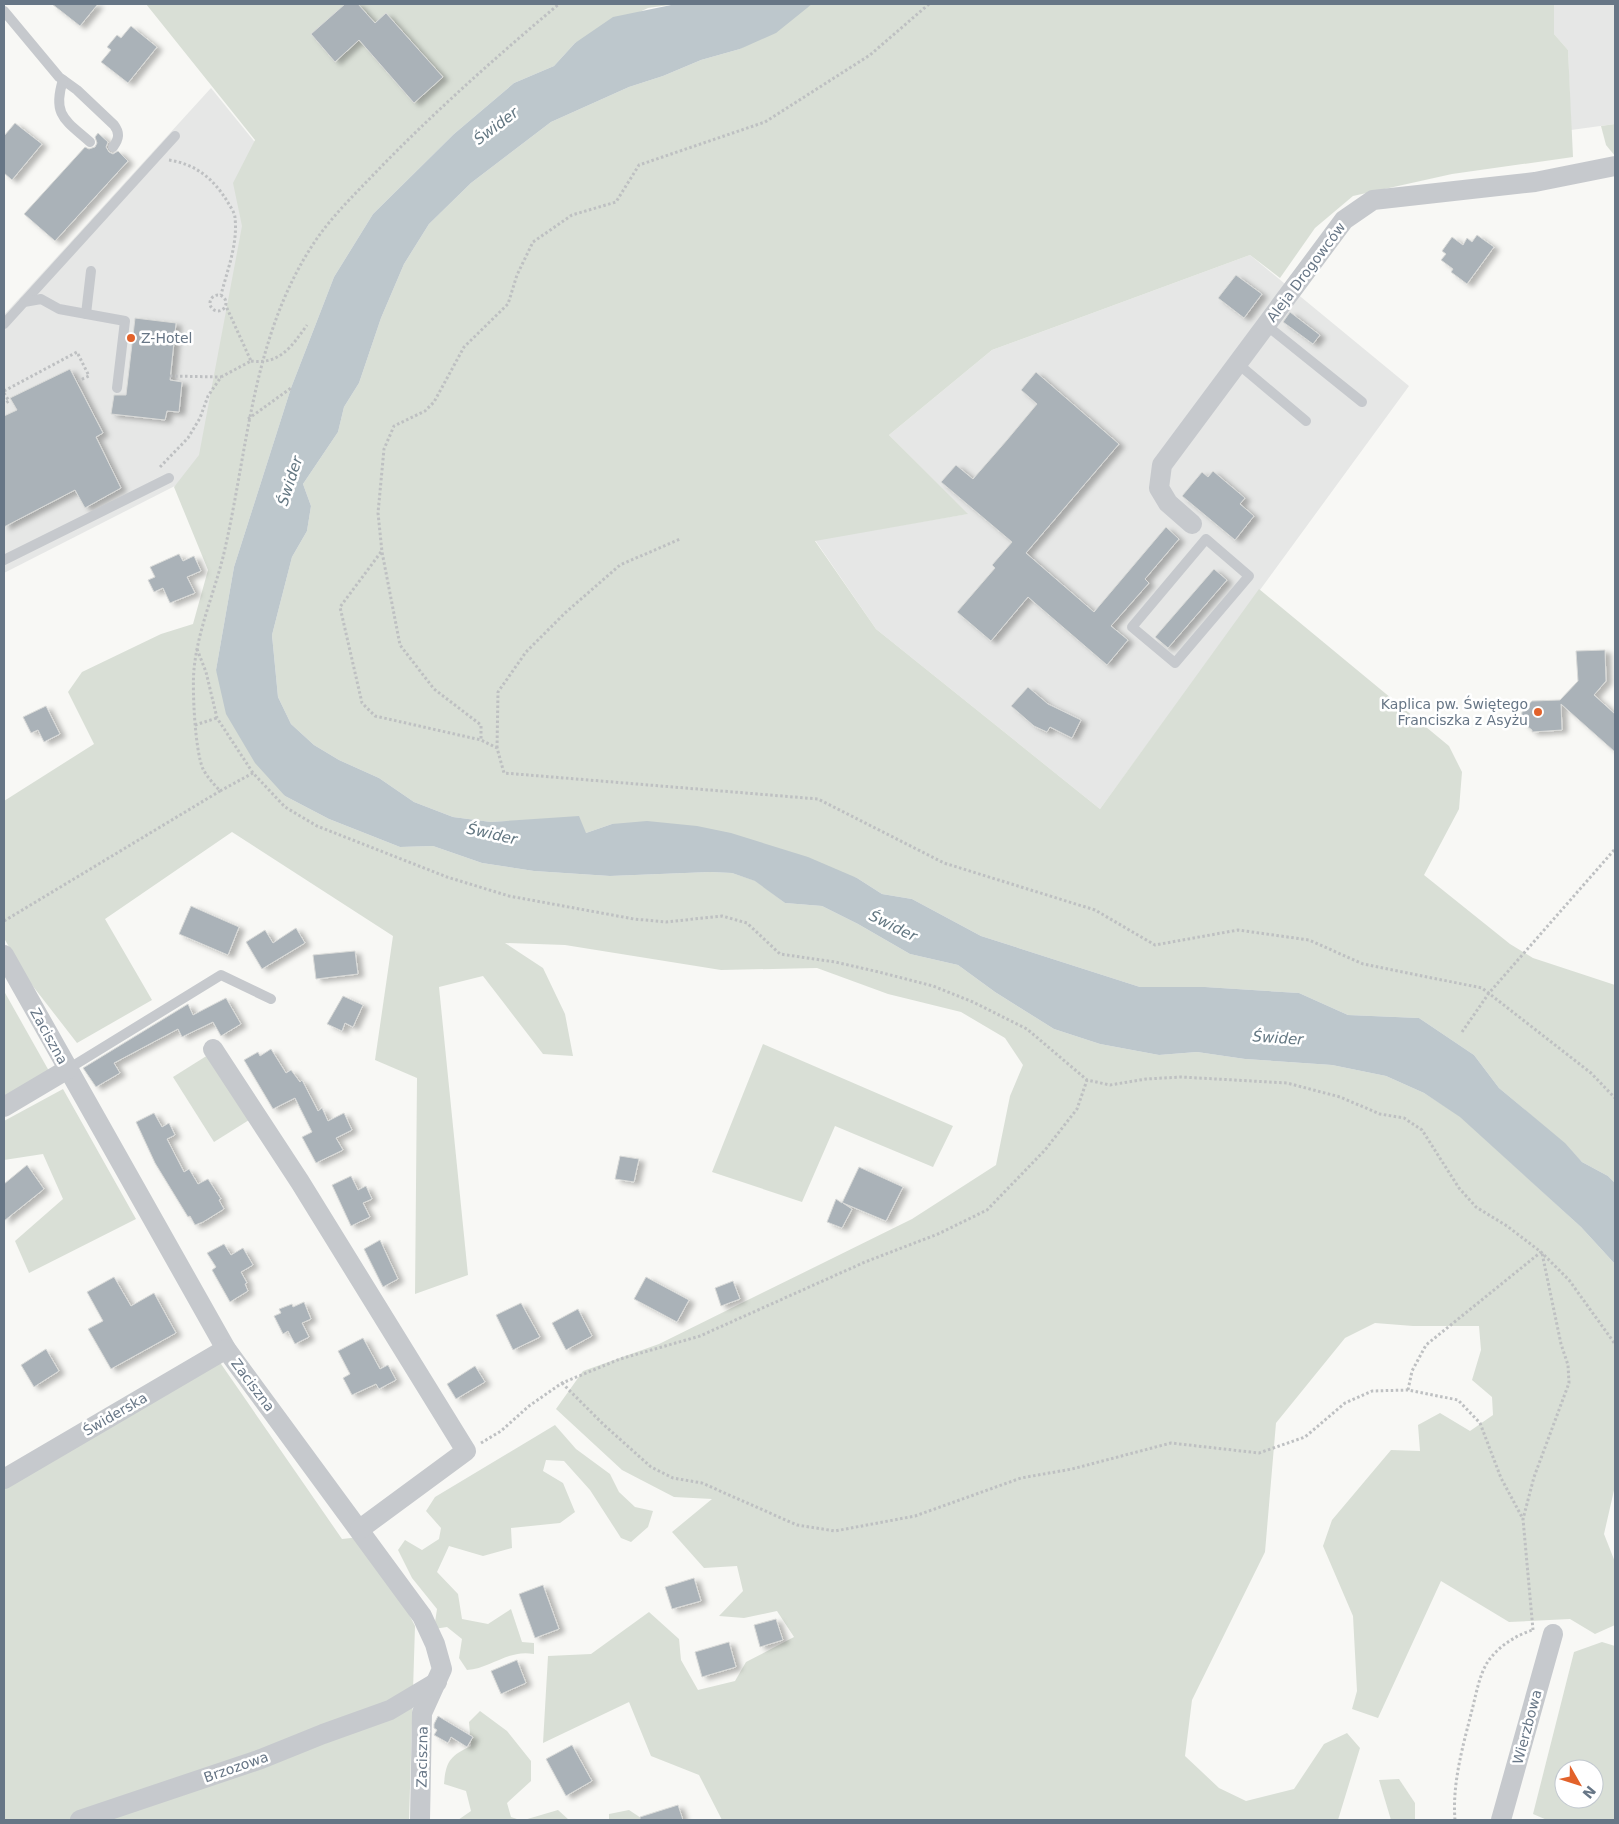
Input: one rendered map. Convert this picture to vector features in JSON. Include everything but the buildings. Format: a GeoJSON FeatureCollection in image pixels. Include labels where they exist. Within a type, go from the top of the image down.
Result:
{"type":"FeatureCollection","features":[{"type":"Feature","properties":{"kind":"street","name":"Aleja Drogowców"},"geometry":{"type":"LineString","coordinates":[[1192,524],[1168,503],[1159,488],[1162,465],[1344,220],[1373,200],[1535,182],[1615,166]]}},
{"type":"Feature","properties":{"kind":"street","name":"Zaciszna"},"geometry":{"type":"LineString","coordinates":[[4,955],[226,1349],[360,1529],[422,1616],[435,1644],[442,1669],[422,1713],[420,1820]]}},
{"type":"Feature","properties":{"kind":"street"},"geometry":{"type":"LineString","coordinates":[[213,1049],[300,1182],[466,1451],[360,1529]]}},
{"type":"Feature","properties":{"kind":"street"},"geometry":{"type":"LineString","coordinates":[[4,1107],[68,1069]]}},
{"type":"Feature","properties":{"kind":"street","name":"Świderska"},"geometry":{"type":"LineString","coordinates":[[4,1479],[226,1349]]}},
{"type":"Feature","properties":{"kind":"street","name":"Wierzbowa"},"geometry":{"type":"LineString","coordinates":[[1502,1820],[1553,1634]]}},
{"type":"Feature","properties":{"kind":"street","name":"Brzozowa"},"geometry":{"type":"LineString","coordinates":[[80,1820],[260,1759],[390,1710],[437,1682]]}},
{"type":"Feature","properties":{"kind":"street","name":"Brzozowa"},"geometry":{"type":"LineString","coordinates":[[390,1710],[422,1713]]}},
{"type":"Feature","properties":{"kind":"lane"},"geometry":{"type":"LineString","coordinates":[[4,11],[63,80],[77,90],[118,129],[118,140],[113,147]]}},
{"type":"Feature","properties":{"kind":"lane"},"geometry":{"type":"LineString","coordinates":[[63,80],[58,100],[60,114],[90,142]]}},
{"type":"Feature","properties":{"kind":"lane"},"geometry":{"type":"LineString","coordinates":[[4,324],[175,136]]}},
{"type":"Feature","properties":{"kind":"lane"},"geometry":{"type":"LineString","coordinates":[[86,314],[91,271]]}},
{"type":"Feature","properties":{"kind":"lane"},"geometry":{"type":"LineString","coordinates":[[24,302],[41,299],[59,309],[125,321],[117,388]]}},
{"type":"Feature","properties":{"kind":"lane"},"geometry":{"type":"LineString","coordinates":[[1266,325],[1362,402]]}},
{"type":"Feature","properties":{"kind":"lane"},"geometry":{"type":"LineString","coordinates":[[1237,363],[1306,421]]}},
{"type":"Feature","properties":{"kind":"lane"},"geometry":{"type":"LineString","coordinates":[[4,560],[169,478]]}},
{"type":"Feature","properties":{"kind":"lane"},"geometry":{"type":"LineString","coordinates":[[1192,524],[1206,539],[1249,576],[1175,663],[1132,627],[1206,539]]}},
{"type":"Feature","properties":{"kind":"lane"},"geometry":{"type":"LineString","coordinates":[[68,1069],[221,975],[271,999]]}},
{"type":"Feature","properties":{"kind":"path"},"geometry":{"type":"LineString","coordinates":[[220,791],[203,768],[195,725],[194,670],[197,649],[224,552],[248,419],[262,362],[294,277],[311,248],[333,217],[392,156],[511,43],[559,4]]}},
{"type":"Feature","properties":{"kind":"path"},"geometry":{"type":"LineString","coordinates":[[481,740],[481,725],[434,690],[400,645],[382,552],[378,512],[384,449],[394,426],[425,412],[434,402],[464,348],[508,304],[517,275],[533,242],[572,215],[616,202],[639,165],[765,122],[870,55],[929,4]]}},
{"type":"Feature","properties":{"kind":"path"},"geometry":{"type":"LineString","coordinates":[[154,160],[183,162],[202,172],[218,187],[235,216],[235,238],[221,295]]}},
{"type":"Feature","properties":{"kind":"path"},"geometry":{"type":"LineString","coordinates":[[221,295],[227,301],[226,306],[251,361]]}},
{"type":"Feature","properties":{"kind":"path"},"geometry":{"type":"LineString","coordinates":[[221,295],[213,296],[210,305],[214,310],[219,311],[226,306]]}},
{"type":"Feature","properties":{"kind":"path"},"geometry":{"type":"LineString","coordinates":[[170,376],[221,376],[251,361],[262,362],[281,357],[308,325]]}},
{"type":"Feature","properties":{"kind":"path"},"geometry":{"type":"LineString","coordinates":[[4,404],[9,401],[4,392],[77,352],[88,376],[78,381]]}},
{"type":"Feature","properties":{"kind":"path"},"geometry":{"type":"LineString","coordinates":[[152,486],[146,477],[160,467],[188,438],[200,418],[208,396],[221,376]]}},
{"type":"Feature","properties":{"kind":"path"},"geometry":{"type":"LineString","coordinates":[[248,419],[291,388]]}},
{"type":"Feature","properties":{"kind":"path"},"geometry":{"type":"LineString","coordinates":[[680,539],[620,565],[564,613],[526,652],[498,692],[497,748],[504,773],[818,799],[944,863],[1095,910],[1155,945],[1238,930],[1309,940],[1363,964],[1482,988],[1591,1073],[1615,1098]]}},
{"type":"Feature","properties":{"kind":"path"},"geometry":{"type":"LineString","coordinates":[[382,552],[340,607],[362,703],[375,716],[481,740],[497,748]]}},
{"type":"Feature","properties":{"kind":"path"},"geometry":{"type":"LineString","coordinates":[[197,649],[206,672],[218,718],[253,773],[285,807],[317,826],[447,878],[509,896],[634,919],[666,922],[722,916],[747,923],[780,954],[835,962],[933,986],[972,1002],[1027,1029],[1087,1080],[1110,1085],[1146,1079],[1181,1077],[1287,1083],[1340,1097],[1380,1114],[1404,1118],[1422,1130],[1459,1188],[1476,1208],[1507,1226],[1542,1252],[1569,1280],[1615,1344]]}},
{"type":"Feature","properties":{"kind":"path"},"geometry":{"type":"LineString","coordinates":[[195,725],[218,718]]}},
{"type":"Feature","properties":{"kind":"path"},"geometry":{"type":"LineString","coordinates":[[4,921],[253,773]]}},
{"type":"Feature","properties":{"kind":"path"},"geometry":{"type":"LineString","coordinates":[[1462,1032],[1489,993],[1615,849]]}},
{"type":"Feature","properties":{"kind":"path"},"geometry":{"type":"LineString","coordinates":[[466,1451],[501,1431],[529,1406],[562,1383],[620,1359],[700,1336],[866,1262],[938,1234],[987,1210],[1045,1150],[1072,1116],[1077,1109],[1087,1080]]}},
{"type":"Feature","properties":{"kind":"path"},"geometry":{"type":"LineString","coordinates":[[1408,1390],[1412,1371],[1426,1345],[1542,1252]]}},
{"type":"Feature","properties":{"kind":"path"},"geometry":{"type":"LineString","coordinates":[[1455,1820],[1456,1784],[1461,1757],[1478,1689],[1487,1663],[1519,1634],[1533,1630],[1523,1520],[1534,1477],[1569,1383],[1568,1365],[1561,1344],[1542,1252]]}},
{"type":"Feature","properties":{"kind":"path"},"geometry":{"type":"LineString","coordinates":[[562,1383],[603,1424],[651,1467],[673,1478],[702,1483],[797,1525],[835,1531],[915,1516],[1020,1478],[1072,1469],[1172,1443],[1259,1453],[1305,1437],[1345,1403],[1372,1391],[1408,1390],[1458,1400],[1480,1424],[1501,1478],[1523,1520]]}},
{"type":"Feature","properties":{"kind":"shaded area"},"geometry":{"type":"Polygon","coordinates":[[[146,4],[676,4],[648,8],[575,43],[554,66],[514,83],[454,134],[373,214],[334,277],[291,388],[234,567],[216,670],[285,796],[329,819],[400,847],[433,846],[482,863],[534,871],[610,876],[710,872],[732,873],[756,881],[785,903],[822,906],[910,954],[958,965],[995,992],[1054,1029],[1100,1044],[1159,1055],[1197,1052],[1245,1059],[1332,1065],[1386,1076],[1424,1093],[1460,1116],[1581,1227],[1615,1264],[1615,1486],[1604,1534],[1615,1562],[1615,1625],[1595,1634],[1570,1619],[1509,1622],[1441,1581],[1378,1718],[1352,1709],[1357,1691],[1353,1616],[1323,1546],[1332,1520],[1391,1450],[1420,1451],[1418,1425],[1440,1413],[1470,1431],[1493,1415],[1492,1397],[1472,1380],[1481,1350],[1479,1326],[1413,1326],[1375,1323],[1345,1338],[1276,1423],[1265,1552],[1192,1700],[1185,1756],[1219,1788],[1246,1801],[1294,1789],[1324,1744],[1347,1733],[1360,1748],[1338,1820],[722,1820],[699,1775],[651,1756],[629,1702],[543,1743],[548,1656],[591,1654],[649,1612],[679,1639],[681,1660],[698,1690],[735,1681],[746,1662],[794,1637],[777,1611],[744,1618],[719,1616],[743,1591],[737,1566],[704,1568],[672,1532],[712,1499],[674,1497],[622,1470],[556,1409],[583,1371],[659,1344],[912,1219],[996,1165],[1010,1096],[1023,1065],[1005,1038],[961,1012],[888,994],[817,968],[721,970],[565,945],[505,943],[543,968],[565,1014],[573,1056],[543,1054],[483,976],[439,987],[468,1275],[415,1294],[417,1078],[375,1060],[393,936],[232,832],[105,919],[152,1000],[77,1043],[25,976],[4,938],[4,801],[94,744],[68,692],[82,672],[161,634],[193,624],[208,570],[174,487],[199,455],[242,226],[233,183],[255,140],[146,4]]]}},
{"type":"Feature","properties":{"kind":"shaded area"},"geometry":{"type":"Polygon","coordinates":[[[812,4],[1554,4],[1554,34],[1568,50],[1573,157],[1452,174],[1353,196],[1315,228],[1280,278],[1250,255],[992,350],[889,435],[968,514],[815,541],[876,629],[1100,809],[1259,589],[1449,746],[1462,772],[1459,809],[1424,875],[1510,944],[1533,958],[1615,985],[1615,1183],[1608,1176],[1582,1162],[1564,1143],[1499,1088],[1474,1055],[1419,1018],[1348,1015],[1299,993],[1205,987],[1140,987],[981,936],[912,899],[882,894],[857,878],[612,824],[586,833],[532,820],[491,822],[453,817],[414,802],[379,778],[339,760],[314,745],[291,724],[278,697],[272,635],[292,557],[307,531],[311,506],[303,484],[338,432],[344,407],[359,383],[381,318],[404,264],[429,224],[471,183],[551,122],[629,87],[663,76],[701,60],[740,49],[812,4]]]}},
{"type":"Feature","properties":{"kind":"shaded area"},"geometry":{"type":"Polygon","coordinates":[[[1554,4],[1615,4],[1615,124],[1571,130],[1568,50],[1554,34],[1554,4]]]}},
{"type":"Feature","properties":{"kind":"shaded area","name":"Z-Hotel"},"geometry":{"type":"Polygon","coordinates":[[[211,88],[313,214],[220,463],[4,573],[4,315],[211,88]]]}},
{"type":"Feature","properties":{"kind":"shaded area"},"geometry":{"type":"Polygon","coordinates":[[[1615,124],[1615,156],[1606,145],[1601,126],[1615,124]]]}},
{"type":"Feature","properties":{"kind":"shaded area"},"geometry":{"type":"Polygon","coordinates":[[[1250,255],[1409,386],[1100,809],[876,629],[815,540],[967,514],[889,435],[992,350],[1250,255]]]}},
{"type":"Feature","properties":{"kind":"shaded area"},"geometry":{"type":"Polygon","coordinates":[[[4,991],[49,1071],[4,1097],[4,991]]]}},
{"type":"Feature","properties":{"kind":"shaded area"},"geometry":{"type":"Polygon","coordinates":[[[763,1044],[953,1126],[933,1167],[835,1126],[802,1202],[712,1172],[763,1044]]]}},
{"type":"Feature","properties":{"kind":"shaded area"},"geometry":{"type":"Polygon","coordinates":[[[208,1055],[249,1120],[214,1142],[173,1077],[208,1055]]]}},
{"type":"Feature","properties":{"kind":"shaded area"},"geometry":{"type":"Polygon","coordinates":[[[63,1089],[136,1219],[29,1273],[15,1241],[63,1199],[43,1154],[4,1160],[4,1121],[63,1089]]]}},
{"type":"Feature","properties":{"kind":"shaded area"},"geometry":{"type":"Polygon","coordinates":[[[219,1361],[342,1539],[369,1536],[415,1626],[409,1820],[4,1820],[4,1486],[219,1361]]]}},
{"type":"Feature","properties":{"kind":"shaded area"},"geometry":{"type":"Polygon","coordinates":[[[555,1425],[576,1449],[610,1474],[619,1492],[635,1507],[653,1511],[648,1527],[631,1542],[621,1538],[590,1490],[564,1461],[546,1460],[543,1471],[563,1483],[575,1512],[560,1523],[511,1528],[512,1548],[483,1556],[449,1546],[437,1572],[458,1594],[462,1619],[488,1624],[511,1609],[522,1642],[534,1643],[534,1654],[516,1654],[476,1669],[467,1670],[459,1658],[462,1639],[447,1627],[434,1629],[437,1609],[412,1578],[398,1550],[405,1540],[422,1550],[439,1539],[441,1528],[426,1511],[435,1497],[555,1425]]]}},
{"type":"Feature","properties":{"kind":"shaded area"},"geometry":{"type":"Polygon","coordinates":[[[1602,1642],[1615,1646],[1615,1820],[1547,1820],[1533,1814],[1574,1652],[1602,1642]]]}},
{"type":"Feature","properties":{"kind":"shaded area"},"geometry":{"type":"Polygon","coordinates":[[[480,1711],[507,1731],[531,1761],[531,1781],[507,1803],[511,1817],[520,1820],[458,1820],[471,1811],[466,1791],[444,1784],[450,1760],[471,1746],[469,1722],[480,1711]]]}},
{"type":"Feature","properties":{"kind":"shaded area"},"geometry":{"type":"Polygon","coordinates":[[[1399,1779],[1415,1803],[1415,1820],[1391,1820],[1379,1780],[1399,1779]]]}},
{"type":"Feature","properties":{"kind":"shaded area"},"geometry":{"type":"Polygon","coordinates":[[[558,1810],[569,1820],[524,1820],[558,1810]]]}},
{"type":"Feature","properties":{"kind":"shaded area"},"geometry":{"type":"Polygon","coordinates":[[[629,1810],[644,1820],[609,1820],[609,1814],[629,1810]]]}},
{"type":"Feature","properties":{"kind":"water","name":"Świder"},"geometry":{"type":"Polygon","coordinates":[[[676,4],[812,4],[776,33],[740,49],[701,60],[663,76],[629,87],[551,122],[471,183],[429,224],[404,264],[381,318],[359,383],[344,407],[338,432],[303,484],[311,506],[307,531],[292,557],[272,635],[278,697],[291,724],[314,745],[339,760],[379,778],[414,802],[453,817],[491,822],[579,816],[586,833],[612,824],[647,821],[697,826],[731,833],[808,857],[857,878],[882,894],[912,899],[981,936],[1140,987],[1205,987],[1299,993],[1348,1015],[1419,1018],[1474,1055],[1499,1088],[1565,1143],[1582,1162],[1608,1176],[1615,1183],[1615,1264],[1581,1227],[1460,1117],[1424,1093],[1386,1076],[1332,1065],[1245,1059],[1197,1052],[1159,1055],[1100,1044],[1054,1029],[995,992],[958,965],[910,954],[822,906],[785,903],[755,881],[732,873],[710,872],[610,876],[534,871],[482,863],[433,846],[400,847],[329,819],[285,796],[255,763],[226,714],[216,670],[234,567],[291,388],[334,277],[373,214],[454,134],[514,83],[554,66],[575,43],[613,17],[676,4]]]}},
{"type":"Feature","properties":{"kind":"place","name":"Z-Hotel"},"geometry":{"type":"Point","coordinates":[131,338]}},
{"type":"Feature","properties":{"kind":"place","name":"Kaplica pw. Świętego Franciszka z Asyżu"},"geometry":{"type":"Point","coordinates":[1538,712]}}]}
